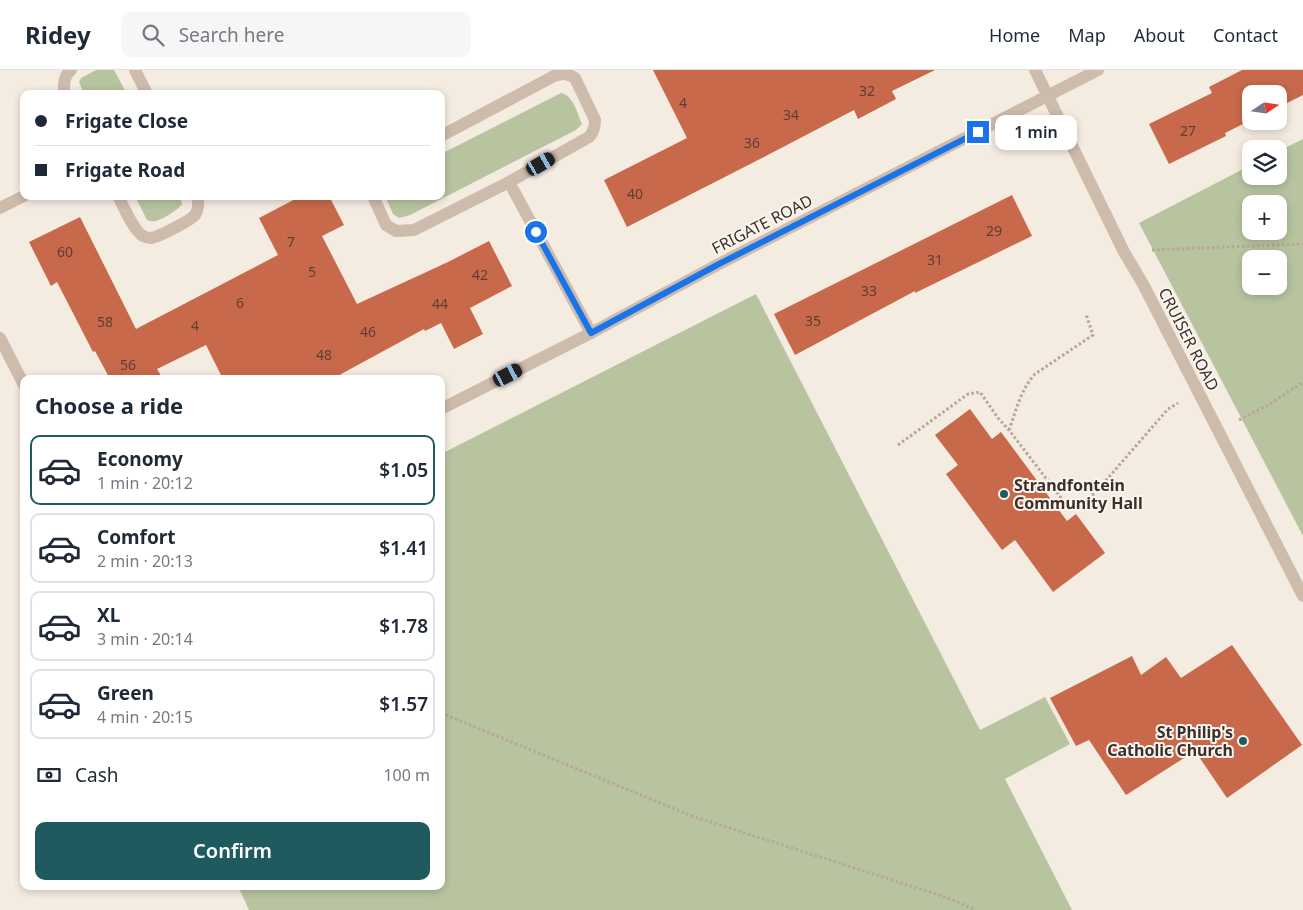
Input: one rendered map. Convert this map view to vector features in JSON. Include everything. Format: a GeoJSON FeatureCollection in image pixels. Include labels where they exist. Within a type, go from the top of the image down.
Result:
{"type":"FeatureCollection","features":[{"type":"Feature","properties":{"kind":"street"},"geometry":{"type":"LineString","coordinates":[[64,90],[67,73],[71,70]]}},
{"type":"Feature","properties":{"kind":"street"},"geometry":{"type":"LineString","coordinates":[[135,70],[145,90]]}},
{"type":"Feature","properties":{"kind":"street","name":"CRUISER ROAD"},"geometry":{"type":"LineString","coordinates":[[1035,70],[1124,252],[1143,284],[1303,596]]}},
{"type":"Feature","properties":{"kind":"street","name":"FRIGATE ROAD"},"geometry":{"type":"LineString","coordinates":[[445,407],[1098,70]]}},
{"type":"Feature","properties":{"kind":"street"},"geometry":{"type":"LineString","coordinates":[[375,200],[386,225],[396,232],[414,230],[509,182],[589,137],[595,128],[595,120],[575,78],[562,73],[445,134]]}},
{"type":"Feature","properties":{"kind":"street"},"geometry":{"type":"LineString","coordinates":[[509,182],[591,333]]}},
{"type":"Feature","properties":{"kind":"street"},"geometry":{"type":"LineString","coordinates":[[0,208],[20,198]]}},
{"type":"Feature","properties":{"kind":"street"},"geometry":{"type":"LineString","coordinates":[[120,200],[141,235],[149,238],[160,236],[194,217],[198,210],[198,200]]}},
{"type":"Feature","properties":{"kind":"street"},"geometry":{"type":"LineString","coordinates":[[0,338],[20,377]]}},
{"type":"Feature","properties":{"kind":"path"},"geometry":{"type":"LineString","coordinates":[[1124,252],[1303,244]]}},
{"type":"Feature","properties":{"kind":"path"},"geometry":{"type":"LineString","coordinates":[[1010,430],[1022,394],[1029,380],[1092,335],[1086,314]]}},
{"type":"Feature","properties":{"kind":"path"},"geometry":{"type":"LineString","coordinates":[[1218,431],[1270,404],[1303,382]]}},
{"type":"Feature","properties":{"kind":"path"},"geometry":{"type":"LineString","coordinates":[[898,445],[968,394],[980,392],[1071,511],[1096,493],[1168,409],[1198,392]]}},
{"type":"Feature","properties":{"kind":"path"},"geometry":{"type":"LineString","coordinates":[[445,715],[692,816],[948,898],[976,910]]}},
{"type":"Feature","properties":{"kind":"green space"},"geometry":{"type":"Polygon","coordinates":[[[96,70],[114,70],[125,90],[82,90],[79,82],[81,78],[96,70]]]}},
{"type":"Feature","properties":{"kind":"green space"},"geometry":{"type":"Polygon","coordinates":[[[561,93],[572,101],[582,124],[576,130],[445,197],[445,152],[561,93]]]}},
{"type":"Feature","properties":{"kind":"green space"},"geometry":{"type":"Polygon","coordinates":[[[1303,139],[1303,536],[1139,223],[1242,170],[1242,185],[1287,185],[1287,147],[1303,139]]]}},
{"type":"Feature","properties":{"kind":"green space"},"geometry":{"type":"Polygon","coordinates":[[[137,200],[181,200],[182,204],[166,216],[156,221],[147,220],[137,200]]]}},
{"type":"Feature","properties":{"kind":"green space"},"geometry":{"type":"Polygon","coordinates":[[[387,200],[439,200],[410,215],[399,218],[393,214],[387,200]]]}},
{"type":"Feature","properties":{"kind":"green space"},"geometry":{"type":"Polygon","coordinates":[[[756,294],[980,730],[1045,697],[1070,744],[1005,779],[1072,910],[249,910],[240,890],[445,890],[445,452],[756,294]]]}},
{"type":"Feature","properties":{"kind":"building"},"geometry":{"type":"Polygon","coordinates":[[[653,70],[935,70],[892,91],[896,99],[858,119],[854,110],[627,227],[604,180],[687,138],[653,70]]]}},
{"type":"Feature","properties":{"kind":"building"},"geometry":{"type":"Polygon","coordinates":[[[1242,70],[1303,70],[1303,95],[1288,102],[1288,85],[1242,85],[1242,124],[1225,133],[1226,136],[1169,164],[1149,124],[1212,93],[1209,87],[1242,70]]]}},
{"type":"Feature","properties":{"kind":"building"},"geometry":{"type":"Polygon","coordinates":[[[1012,195],[1032,236],[915,293],[915,291],[795,355],[774,314],[1012,195]]]}},
{"type":"Feature","properties":{"kind":"building"},"geometry":{"type":"Polygon","coordinates":[[[293,200],[331,200],[344,225],[322,236],[357,304],[489,241],[512,286],[470,308],[483,334],[454,349],[441,323],[425,331],[424,329],[339,375],[221,375],[206,345],[157,369],[161,375],[108,375],[95,351],[93,352],[57,282],[51,286],[29,242],[80,217],[136,329],[278,255],[259,218],[293,200]]]}},
{"type":"Feature","properties":{"kind":"building","name":"Strandfontein Community Hall"},"geometry":{"type":"Polygon","coordinates":[[[970,409],[992,439],[1001,432],[1067,521],[1076,514],[1105,553],[1053,592],[1015,540],[1002,550],[946,474],[958,465],[935,435],[970,409]]]}},
{"type":"Feature","properties":{"kind":"building"},"geometry":{"type":"Polygon","coordinates":[[[1232,645],[1302,745],[1227,798],[1195,751],[1126,795],[1089,740],[1076,746],[1050,698],[1132,656],[1141,675],[1166,657],[1181,678],[1232,645]]]}},
{"type":"Feature","properties":{"kind":"place","name":"Strandfontein Community Hall"},"geometry":{"type":"Point","coordinates":[1004,494]}},
{"type":"Feature","properties":{"kind":"place","name":"St Philip's Catholic Church"},"geometry":{"type":"Point","coordinates":[1243,741]}},
{"type":"Feature","properties":{"kind":"route"},"geometry":{"type":"LineString","coordinates":[[536,232],[591,333],[717,265],[978,132]]}}]}
